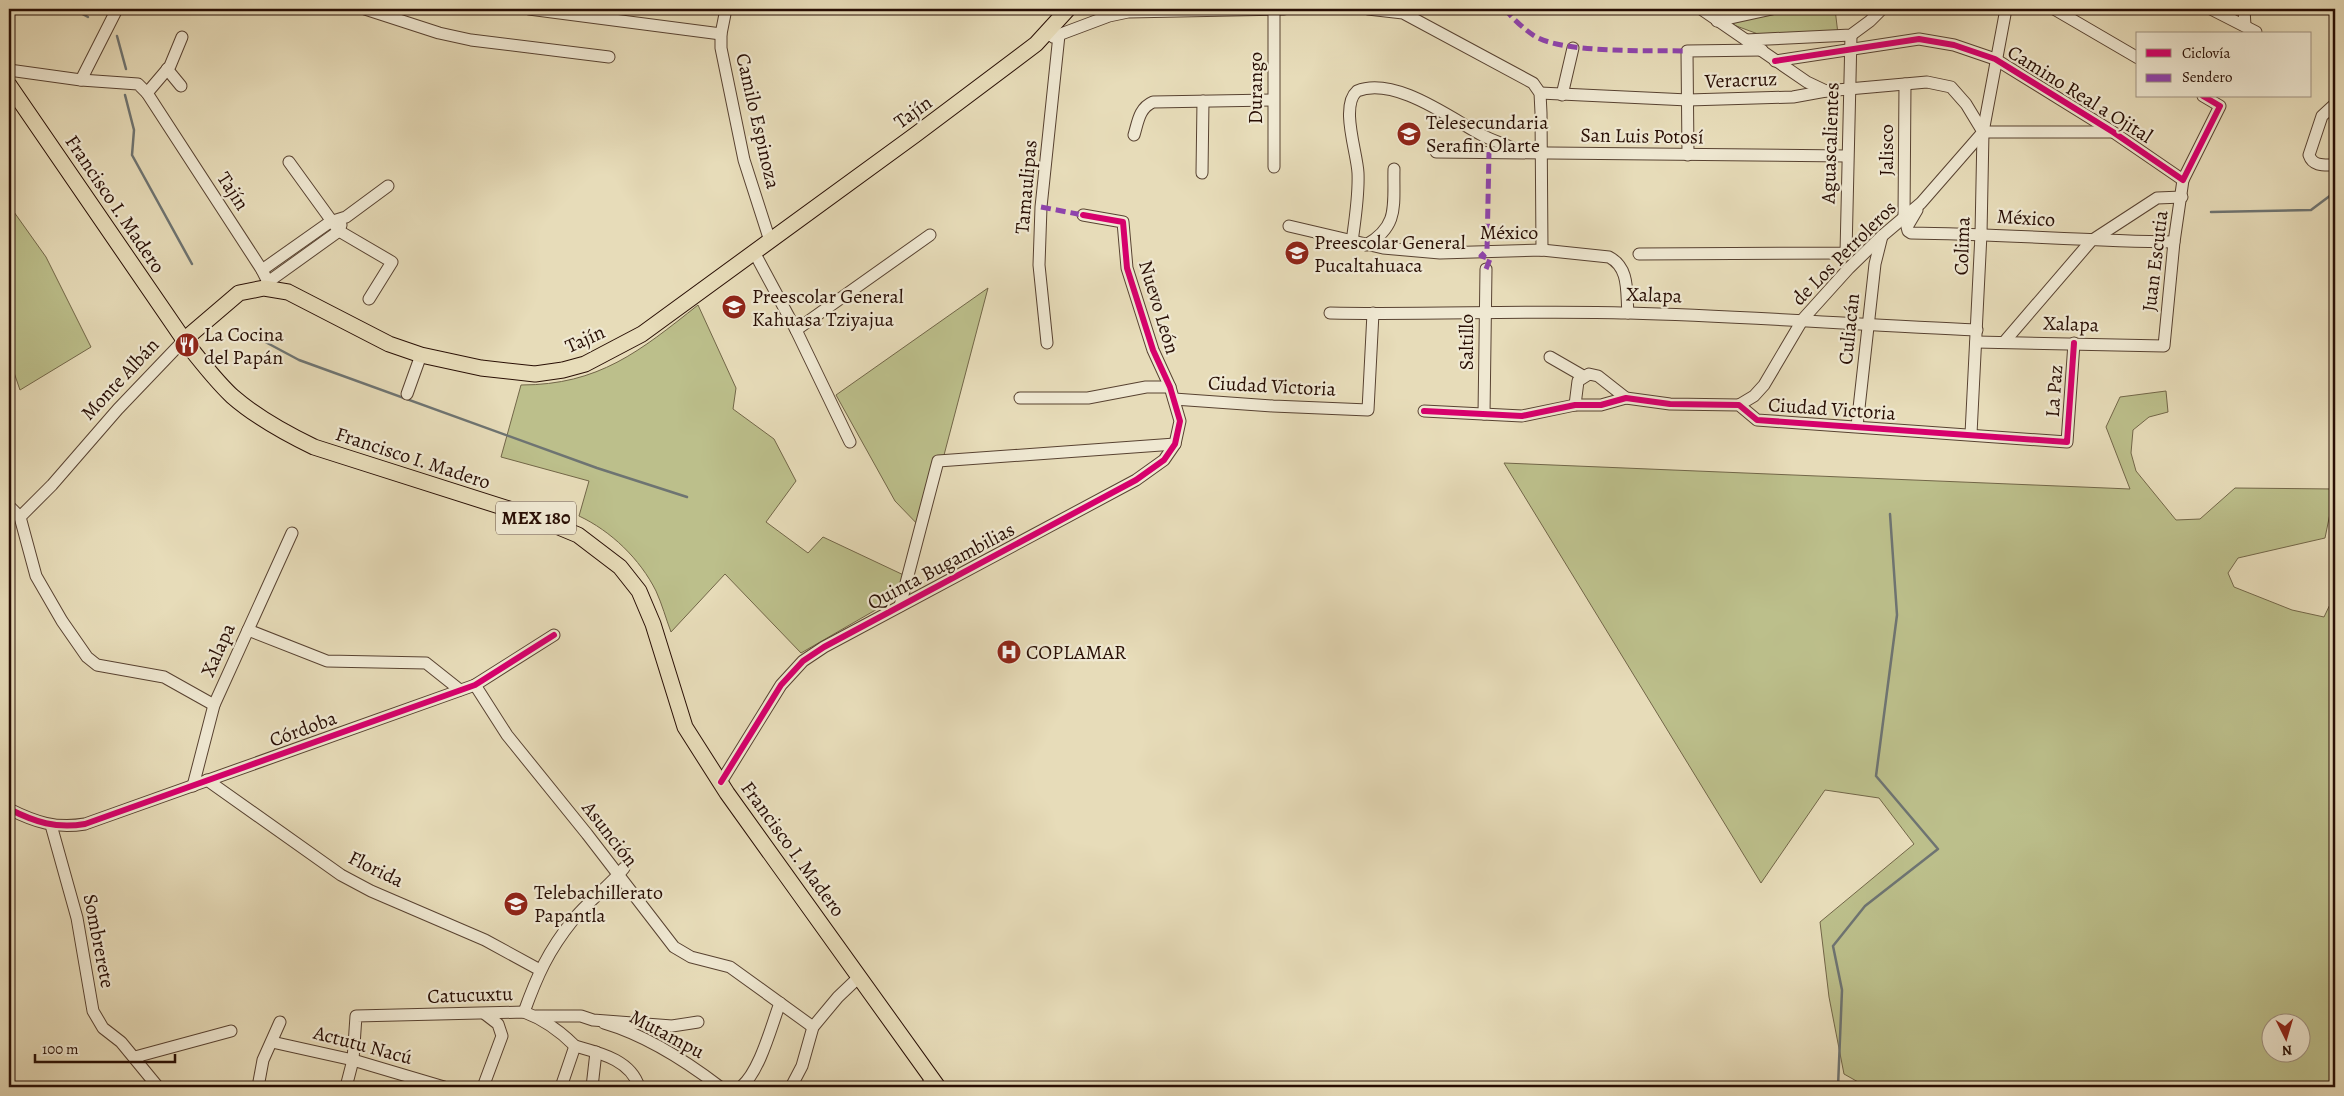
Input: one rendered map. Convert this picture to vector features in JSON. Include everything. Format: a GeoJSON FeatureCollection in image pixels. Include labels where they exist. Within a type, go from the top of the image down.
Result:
{"type":"FeatureCollection","features":[{"type":"Feature","properties":{"kind":"main road","name":"Tajín"},"geometry":{"type":"LineString","coordinates":[[266,285],[288,292],[389,344],[421,355],[491,369],[536,374],[585,364],[642,334],[770,241],[1036,44],[1068,9]]}},
{"type":"Feature","properties":{"kind":"main road","name":"Francisco I. Madero"},"geometry":{"type":"LineString","coordinates":[[9,85],[184,340],[213,377],[232,396],[286,433],[314,447],[537,518],[578,534],[620,567],[639,592],[652,624],[685,727],[721,782],[860,977],[932,1085]]}},
{"type":"Feature","properties":{"kind":"main road","name":"Monte Albán"},"geometry":{"type":"LineString","coordinates":[[184,340],[239,293],[266,285]]}},
{"type":"Feature","properties":{"kind":"street"},"geometry":{"type":"LineString","coordinates":[[9,70],[81,80],[117,9]]}},
{"type":"Feature","properties":{"kind":"street"},"geometry":{"type":"LineString","coordinates":[[365,9],[447,35],[609,57]]}},
{"type":"Feature","properties":{"kind":"street"},"geometry":{"type":"LineString","coordinates":[[529,9],[721,34]]}},
{"type":"Feature","properties":{"kind":"street","name":"Camilo Espinoza"},"geometry":{"type":"LineString","coordinates":[[726,9],[721,34],[721,48],[744,160],[770,241]]}},
{"type":"Feature","properties":{"kind":"street"},"geometry":{"type":"LineString","coordinates":[[1036,44],[1109,16],[1128,12],[1205,9],[1284,9]]}},
{"type":"Feature","properties":{"kind":"street","name":"Durango"},"geometry":{"type":"LineString","coordinates":[[1274,9],[1274,167]]}},
{"type":"Feature","properties":{"kind":"street"},"geometry":{"type":"LineString","coordinates":[[1368,9],[1387,10],[1411,18],[1533,83],[1540,93],[1542,250]]}},
{"type":"Feature","properties":{"kind":"street"},"geometry":{"type":"LineString","coordinates":[[1717,21],[1772,9]]}},
{"type":"Feature","properties":{"kind":"street"},"geometry":{"type":"LineString","coordinates":[[1746,40],[1851,35],[1882,9]]}},
{"type":"Feature","properties":{"kind":"street","name":"Colima"},"geometry":{"type":"LineString","coordinates":[[1971,434],[1981,234],[1983,132],[1995,59],[2006,9]]}},
{"type":"Feature","properties":{"kind":"street"},"geometry":{"type":"LineString","coordinates":[[2054,9],[2136,57]]}},
{"type":"Feature","properties":{"kind":"street"},"geometry":{"type":"LineString","coordinates":[[2211,9],[2256,32]]}},
{"type":"Feature","properties":{"kind":"street"},"geometry":{"type":"LineString","coordinates":[[2244,9],[2245,26]]}},
{"type":"Feature","properties":{"kind":"street"},"geometry":{"type":"LineString","coordinates":[[1705,10],[1717,21],[1762,50],[1775,61],[1807,82],[1826,91]]}},
{"type":"Feature","properties":{"kind":"street","name":"Tamaulipas"},"geometry":{"type":"LineString","coordinates":[[1046,343],[1039,265],[1041,208],[1059,35]]}},
{"type":"Feature","properties":{"kind":"street","name":"Aguascalientes"},"geometry":{"type":"LineString","coordinates":[[1639,254],[1846,252],[1851,35]]}},
{"type":"Feature","properties":{"kind":"street"},"geometry":{"type":"LineString","coordinates":[[147,93],[168,70],[182,38]]}},
{"type":"Feature","properties":{"kind":"street","name":"Camino Real a Ojital"},"geometry":{"type":"LineString","coordinates":[[1775,61],[1851,51],[1919,39],[1954,45],[1995,59],[2184,178]]}},
{"type":"Feature","properties":{"kind":"street"},"geometry":{"type":"LineString","coordinates":[[1562,95],[1573,48]]}},
{"type":"Feature","properties":{"kind":"street"},"geometry":{"type":"LineString","coordinates":[[1688,155],[1687,51],[1762,50]]}},
{"type":"Feature","properties":{"kind":"street"},"geometry":{"type":"LineString","coordinates":[[168,70],[181,86]]}},
{"type":"Feature","properties":{"kind":"street","name":"Tajín"},"geometry":{"type":"LineString","coordinates":[[81,80],[122,81],[138,84],[147,93],[262,270],[266,285]]}},
{"type":"Feature","properties":{"kind":"street","name":"Veracruz"},"geometry":{"type":"LineString","coordinates":[[1540,93],[1688,100],[1793,97],[1826,91],[1927,82],[1951,87],[1966,104],[1983,132]]}},
{"type":"Feature","properties":{"kind":"street","name":"Jalisco"},"geometry":{"type":"LineString","coordinates":[[1904,217],[1905,84]]}},
{"type":"Feature","properties":{"kind":"street"},"geometry":{"type":"LineString","coordinates":[[1352,242],[1358,200],[1358,173],[1352,131],[1351,100],[1357,91],[1364,88],[1378,87],[1396,91],[1442,111],[1482,136],[1521,152]]}},
{"type":"Feature","properties":{"kind":"street"},"geometry":{"type":"LineString","coordinates":[[2184,178],[2220,106],[2206,98]]}},
{"type":"Feature","properties":{"kind":"street"},"geometry":{"type":"LineString","coordinates":[[1134,136],[1142,110],[1146,105],[1153,102],[1273,100]]}},
{"type":"Feature","properties":{"kind":"street"},"geometry":{"type":"LineString","coordinates":[[1202,173],[1203,101]]}},
{"type":"Feature","properties":{"kind":"street"},"geometry":{"type":"LineString","coordinates":[[2335,104],[2322,116],[2309,156],[2317,164],[2335,165]]}},
{"type":"Feature","properties":{"kind":"street"},"geometry":{"type":"LineString","coordinates":[[1983,132],[2113,132]]}},
{"type":"Feature","properties":{"kind":"street","name":"de Los Petroleros"},"geometry":{"type":"LineString","coordinates":[[1740,405],[1754,396],[1764,385],[1802,319],[1848,268],[1921,203],[1983,132]]}},
{"type":"Feature","properties":{"kind":"street","name":"San Luis Potosí"},"geometry":{"type":"LineString","coordinates":[[1436,152],[1847,156]]}},
{"type":"Feature","properties":{"kind":"street"},"geometry":{"type":"LineString","coordinates":[[289,162],[334,227],[392,262],[369,299]]}},
{"type":"Feature","properties":{"kind":"street"},"geometry":{"type":"LineString","coordinates":[[1366,245],[1383,234],[1389,226],[1392,214],[1394,169]]}},
{"type":"Feature","properties":{"kind":"street","name":"Juan Escutia"},"geometry":{"type":"LineString","coordinates":[[2164,346],[2174,242],[2184,178]]}},
{"type":"Feature","properties":{"kind":"street","name":"Monte Albán"},"geometry":{"type":"LineString","coordinates":[[266,285],[304,255],[346,217],[388,186]]}},
{"type":"Feature","properties":{"kind":"street"},"geometry":{"type":"LineString","coordinates":[[2005,341],[2091,241],[2157,198],[2182,197]]}},
{"type":"Feature","properties":{"kind":"street","name":"México"},"geometry":{"type":"LineString","coordinates":[[1921,203],[1907,227],[1908,231],[1912,233],[1981,234],[2091,241],[2174,242]]}},
{"type":"Feature","properties":{"kind":"street","name":"Nuevo León"},"geometry":{"type":"LineString","coordinates":[[1083,215],[1123,222],[1127,268],[1153,350],[1174,399]]}},
{"type":"Feature","properties":{"kind":"street","name":"México"},"geometry":{"type":"LineString","coordinates":[[1289,226],[1366,245],[1440,253],[1542,250],[1609,257],[1618,262],[1624,269],[1628,313]]}},
{"type":"Feature","properties":{"kind":"street","name":"Monte Albán"},"geometry":{"type":"LineString","coordinates":[[262,270],[298,245],[334,227]]}},
{"type":"Feature","properties":{"kind":"street"},"geometry":{"type":"LineString","coordinates":[[796,330],[930,235]]}},
{"type":"Feature","properties":{"kind":"street","name":"Culiacán"},"geometry":{"type":"LineString","coordinates":[[1857,426],[1875,264],[1882,236]]}},
{"type":"Feature","properties":{"kind":"street"},"geometry":{"type":"LineString","coordinates":[[298,245],[304,255]]}},
{"type":"Feature","properties":{"kind":"street"},"geometry":{"type":"LineString","coordinates":[[754,252],[796,330],[850,442]]}},
{"type":"Feature","properties":{"kind":"street","name":"Saltillo"},"geometry":{"type":"LineString","coordinates":[[1484,414],[1486,269]]}},
{"type":"Feature","properties":{"kind":"street","name":"Xalapa"},"geometry":{"type":"LineString","coordinates":[[1330,312],[1484,311],[1628,313],[1802,319],[1976,336],[2005,341],[2164,346]]}},
{"type":"Feature","properties":{"kind":"street","name":"Ciudad Victoria"},"geometry":{"type":"LineString","coordinates":[[1174,399],[1368,410],[1373,313]]}},
{"type":"Feature","properties":{"kind":"street","name":"Monte Albán"},"geometry":{"type":"LineString","coordinates":[[20,517],[52,484],[118,409],[184,340]]}},
{"type":"Feature","properties":{"kind":"street","name":"La Paz"},"geometry":{"type":"LineString","coordinates":[[2067,442],[2074,343]]}},
{"type":"Feature","properties":{"kind":"street"},"geometry":{"type":"LineString","coordinates":[[406,394],[421,355]]}},
{"type":"Feature","properties":{"kind":"street"},"geometry":{"type":"LineString","coordinates":[[1550,357],[1583,376]]}},
{"type":"Feature","properties":{"kind":"street"},"geometry":{"type":"LineString","coordinates":[[1575,405],[1578,382],[1583,376],[1589,374],[1598,376],[1626,398]]}},
{"type":"Feature","properties":{"kind":"street"},"geometry":{"type":"LineString","coordinates":[[1020,398],[1088,398],[1146,388],[1170,387]]}},
{"type":"Feature","properties":{"kind":"street","name":"Ciudad Victoria"},"geometry":{"type":"LineString","coordinates":[[1424,411],[1522,416],[1575,405],[1601,405],[1626,398],[1670,404],[1740,405],[1757,420],[2067,442]]}},
{"type":"Feature","properties":{"kind":"street","name":"Quinta Bugambilias"},"geometry":{"type":"LineString","coordinates":[[721,782],[781,686],[803,661],[824,647],[1136,480],[1164,460],[1175,444],[1180,421],[1174,399]]}},
{"type":"Feature","properties":{"kind":"street"},"geometry":{"type":"LineString","coordinates":[[900,606],[938,461],[1175,444]]}},
{"type":"Feature","properties":{"kind":"street"},"geometry":{"type":"LineString","coordinates":[[9,506],[20,517],[36,576],[62,622],[88,657],[98,665],[164,677],[214,705]]}},
{"type":"Feature","properties":{"kind":"street","name":"Xalapa"},"geometry":{"type":"LineString","coordinates":[[193,786],[214,705],[292,534]]}},
{"type":"Feature","properties":{"kind":"street"},"geometry":{"type":"LineString","coordinates":[[248,630],[328,661],[426,663],[460,690]]}},
{"type":"Feature","properties":{"kind":"street","name":"Córdoba"},"geometry":{"type":"LineString","coordinates":[[51,825],[74,826],[85,824],[475,685],[554,635]]}},
{"type":"Feature","properties":{"kind":"street","name":"Asunción"},"geometry":{"type":"LineString","coordinates":[[475,685],[507,735],[621,871],[674,947],[691,957],[730,967],[813,1027]]}},
{"type":"Feature","properties":{"kind":"street","name":"Florida"},"geometry":{"type":"LineString","coordinates":[[208,780],[341,875],[371,891],[485,940],[540,970]]}},
{"type":"Feature","properties":{"kind":"street"},"geometry":{"type":"LineString","coordinates":[[9,809],[35,822],[51,825]]}},
{"type":"Feature","properties":{"kind":"street","name":"Sombrerete"},"geometry":{"type":"LineString","coordinates":[[51,825],[77,918],[93,1011],[103,1028],[121,1042],[135,1057],[158,1087]]}},
{"type":"Feature","properties":{"kind":"street"},"geometry":{"type":"LineString","coordinates":[[529,1014],[540,970],[573,920],[621,871]]}},
{"type":"Feature","properties":{"kind":"street"},"geometry":{"type":"LineString","coordinates":[[791,1087],[802,1066],[813,1027],[832,1003],[860,977]]}},
{"type":"Feature","properties":{"kind":"street"},"geometry":{"type":"LineString","coordinates":[[741,1087],[748,1081],[757,1062],[780,1003]]}},
{"type":"Feature","properties":{"kind":"street"},"geometry":{"type":"LineString","coordinates":[[483,1087],[502,1036],[498,1024],[485,1014]]}},
{"type":"Feature","properties":{"kind":"street","name":"Catucuxtu"},"geometry":{"type":"LineString","coordinates":[[353,1060],[356,1016],[529,1014],[564,1036],[575,1046]]}},
{"type":"Feature","properties":{"kind":"street","name":"Mutampu"},"geometry":{"type":"LineString","coordinates":[[529,1014],[581,1016],[594,1020],[659,1048],[698,1070],[720,1087]]}},
{"type":"Feature","properties":{"kind":"street","name":"Mutampu"},"geometry":{"type":"LineString","coordinates":[[594,1020],[672,1026],[698,1022]]}},
{"type":"Feature","properties":{"kind":"street"},"geometry":{"type":"LineString","coordinates":[[258,1087],[264,1060],[280,1022]]}},
{"type":"Feature","properties":{"kind":"street"},"geometry":{"type":"LineString","coordinates":[[135,1057],[231,1031]]}},
{"type":"Feature","properties":{"kind":"street","name":"Actutu Nacú"},"geometry":{"type":"LineString","coordinates":[[272,1042],[353,1060],[405,1082],[444,1087]]}},
{"type":"Feature","properties":{"kind":"street"},"geometry":{"type":"LineString","coordinates":[[561,1087],[575,1046],[596,1052],[630,1069],[639,1087]]}},
{"type":"Feature","properties":{"kind":"street"},"geometry":{"type":"LineString","coordinates":[[592,1087],[596,1052]]}},
{"type":"Feature","properties":{"kind":"street"},"geometry":{"type":"LineString","coordinates":[[346,1087],[353,1060]]}},
{"type":"Feature","properties":{"kind":"green space"},"geometry":{"type":"Polygon","coordinates":[[[1766,9],[1835,9],[1838,34],[1758,34],[1731,24],[1766,9]]]}},
{"type":"Feature","properties":{"kind":"green space"},"geometry":{"type":"Polygon","coordinates":[[[9,205],[46,257],[91,347],[20,390],[9,358],[9,205]]]}},
{"type":"Feature","properties":{"kind":"green space"},"geometry":{"type":"Polygon","coordinates":[[[988,288],[924,531],[895,501],[836,395],[988,288]]]}},
{"type":"Feature","properties":{"kind":"green space"},"geometry":{"type":"Polygon","coordinates":[[[698,305],[736,388],[733,409],[774,439],[796,481],[766,522],[808,553],[823,537],[910,578],[905,593],[801,653],[725,574],[671,632],[656,591],[642,568],[624,547],[591,522],[579,516],[589,481],[501,457],[521,385],[573,379],[596,372],[637,351],[698,305]]]}},
{"type":"Feature","properties":{"kind":"green space"},"geometry":{"type":"Polygon","coordinates":[[[2166,391],[2168,412],[2149,417],[2133,430],[2131,453],[2136,471],[2176,520],[2200,519],[2235,488],[2335,489],[2325,538],[2238,558],[2228,573],[2234,587],[2292,610],[2324,617],[2335,594],[2335,1087],[1867,1087],[1844,1074],[1829,997],[1820,922],[1914,844],[1879,798],[1825,790],[1761,883],[1504,463],[2130,489],[2106,427],[2120,397],[2166,391]]]}},
{"type":"Feature","properties":{"kind":"waterway"},"geometry":{"type":"LineString","coordinates":[[73,9],[88,17]]}},
{"type":"Feature","properties":{"kind":"waterway"},"geometry":{"type":"LineString","coordinates":[[117,36],[126,69]]}},
{"type":"Feature","properties":{"kind":"waterway"},"geometry":{"type":"LineString","coordinates":[[125,95],[134,130],[132,155],[192,264]]}},
{"type":"Feature","properties":{"kind":"waterway"},"geometry":{"type":"LineString","coordinates":[[2211,212],[2311,210],[2335,192]]}},
{"type":"Feature","properties":{"kind":"waterway"},"geometry":{"type":"LineString","coordinates":[[256,337],[299,360],[597,468],[687,497]]}},
{"type":"Feature","properties":{"kind":"waterway"},"geometry":{"type":"LineString","coordinates":[[1838,1087],[1842,990],[1833,946],[1865,906],[1938,849],[1876,776],[1897,615],[1890,514]]}},
{"type":"Feature","properties":{"kind":"marked path"},"geometry":{"type":"LineString","coordinates":[[1505,9],[1533,35],[1546,41],[1607,50],[1687,51]]}},
{"type":"Feature","properties":{"kind":"marked path"},"geometry":{"type":"LineString","coordinates":[[1486,269],[1490,259],[1481,256],[1487,250],[1489,152]]}},
{"type":"Feature","properties":{"kind":"marked path"},"geometry":{"type":"LineString","coordinates":[[1041,207],[1083,215]]}},
{"type":"Feature","properties":{"kind":"cycle path"},"geometry":{"type":"LineString","coordinates":[[1775,61],[1919,39],[1954,45],[1995,59],[2113,132],[2183,180],[2220,106],[2206,98]]}},
{"type":"Feature","properties":{"kind":"cycle path"},"geometry":{"type":"LineString","coordinates":[[721,782],[781,685],[803,661],[824,647],[1136,480],[1164,460],[1175,444],[1180,421],[1170,387],[1153,350],[1127,268],[1123,222],[1083,215]]}},
{"type":"Feature","properties":{"kind":"cycle path"},"geometry":{"type":"LineString","coordinates":[[1424,411],[1522,416],[1575,405],[1601,405],[1626,398],[1670,404],[1739,405],[1757,420],[2067,442],[2074,343]]}},
{"type":"Feature","properties":{"kind":"cycle path"},"geometry":{"type":"LineString","coordinates":[[9,809],[28,818],[55,825],[85,824],[475,685],[554,635]]}},
{"type":"Feature","properties":{"kind":"place","name":"Telesecundaria Serafin Olarte"},"geometry":{"type":"Point","coordinates":[1409,134]}},
{"type":"Feature","properties":{"kind":"place","name":"Preescolar General Pucaltahuaca"},"geometry":{"type":"Point","coordinates":[1297,253]}},
{"type":"Feature","properties":{"kind":"place","name":"Preescolar General Kahuasa Tziyajua"},"geometry":{"type":"Point","coordinates":[734,307]}},
{"type":"Feature","properties":{"kind":"place","name":"La Cocina del Papán"},"geometry":{"type":"Point","coordinates":[187,345]}},
{"type":"Feature","properties":{"kind":"place","name":"COPLAMAR"},"geometry":{"type":"Point","coordinates":[1009,652]}},
{"type":"Feature","properties":{"kind":"place","name":"Telebachillerato Papantla"},"geometry":{"type":"Point","coordinates":[516,904]}}]}
